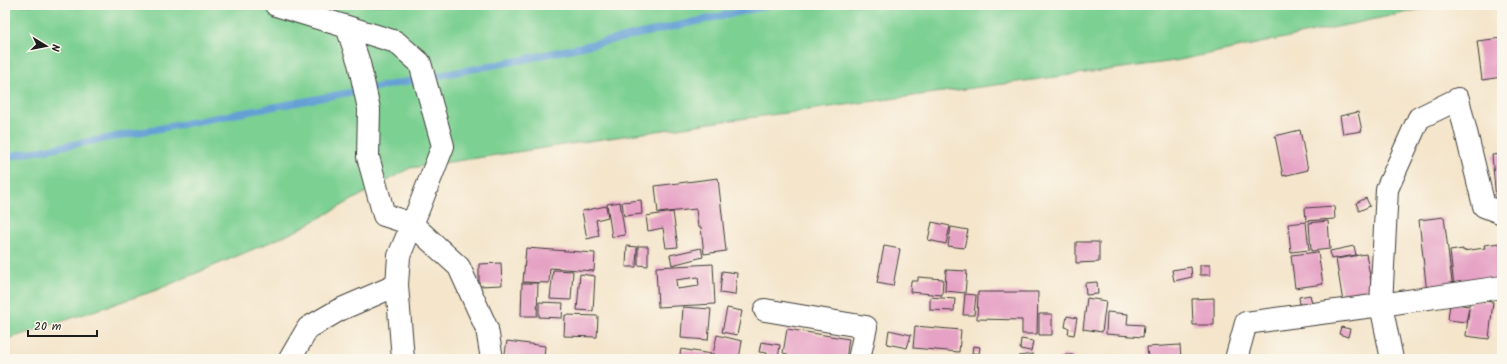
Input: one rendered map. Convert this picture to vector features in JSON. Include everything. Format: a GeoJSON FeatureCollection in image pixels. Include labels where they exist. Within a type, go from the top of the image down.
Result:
{"type":"FeatureCollection","features":[{"type":"Feature","properties":{"kind":"street"},"geometry":{"type":"LineString","coordinates":[[276,5],[396,42],[420,63],[443,146],[399,256],[397,285],[403,359]]}},
{"type":"Feature","properties":{"kind":"street"},"geometry":{"type":"LineString","coordinates":[[347,27],[359,63],[369,109],[368,157],[384,215],[412,224],[459,267],[487,330],[492,359]]}},
{"type":"Feature","properties":{"kind":"street"},"geometry":{"type":"LineString","coordinates":[[1392,359],[1381,305],[1387,189],[1419,118],[1458,99],[1484,206],[1502,213]]}},
{"type":"Feature","properties":{"kind":"street"},"geometry":{"type":"LineString","coordinates":[[290,359],[308,328],[339,310],[397,285]]}},
{"type":"Feature","properties":{"kind":"street"},"geometry":{"type":"LineString","coordinates":[[1236,359],[1246,322],[1381,305],[1502,287]]}},
{"type":"Feature","properties":{"kind":"street"},"geometry":{"type":"LineString","coordinates":[[765,310],[866,327],[859,359]]}},
{"type":"Feature","properties":{"kind":"green space"},"geometry":{"type":"Polygon","coordinates":[[[5,5],[1442,5],[1175,61],[710,123],[410,168],[294,232],[154,291],[5,340],[5,5]]]}},
{"type":"Feature","properties":{"kind":"building"},"geometry":{"type":"Polygon","coordinates":[[[1502,38],[1502,77],[1482,80],[1477,41],[1502,38]]]}},
{"type":"Feature","properties":{"kind":"building"},"geometry":{"type":"Polygon","coordinates":[[[1358,112],[1362,131],[1343,134],[1340,116],[1358,112]]]}},
{"type":"Feature","properties":{"kind":"building"},"geometry":{"type":"Polygon","coordinates":[[[1300,130],[1308,170],[1283,176],[1275,136],[1300,130]]]}},
{"type":"Feature","properties":{"kind":"building"},"geometry":{"type":"Polygon","coordinates":[[[1502,154],[1502,200],[1496,200],[1492,155],[1502,154]]]}},
{"type":"Feature","properties":{"kind":"building"},"geometry":{"type":"Polygon","coordinates":[[[718,178],[726,251],[704,254],[701,227],[698,227],[696,209],[658,213],[655,186],[718,178]]]}},
{"type":"Feature","properties":{"kind":"building"},"geometry":{"type":"Polygon","coordinates":[[[1366,198],[1370,206],[1359,211],[1356,203],[1366,198]]]}},
{"type":"Feature","properties":{"kind":"building"},"geometry":{"type":"Polygon","coordinates":[[[641,200],[642,214],[624,216],[622,202],[641,200]]]}},
{"type":"Feature","properties":{"kind":"building"},"geometry":{"type":"Polygon","coordinates":[[[620,202],[625,235],[612,237],[607,204],[620,202]]]}},
{"type":"Feature","properties":{"kind":"building"},"geometry":{"type":"Polygon","coordinates":[[[606,206],[608,217],[596,220],[599,236],[587,239],[582,211],[606,206]]]}},
{"type":"Feature","properties":{"kind":"building"},"geometry":{"type":"Polygon","coordinates":[[[1334,206],[1335,219],[1306,221],[1305,208],[1334,206]]]}},
{"type":"Feature","properties":{"kind":"building"},"geometry":{"type":"Polygon","coordinates":[[[673,212],[678,247],[666,248],[663,228],[648,231],[646,216],[673,212]]]}},
{"type":"Feature","properties":{"kind":"building"},"geometry":{"type":"Polygon","coordinates":[[[1444,217],[1453,290],[1427,293],[1419,220],[1444,217]]]}},
{"type":"Feature","properties":{"kind":"building"},"geometry":{"type":"Polygon","coordinates":[[[1328,221],[1330,249],[1311,251],[1309,223],[1328,221]]]}},
{"type":"Feature","properties":{"kind":"building"},"geometry":{"type":"Polygon","coordinates":[[[932,222],[950,226],[946,244],[928,240],[932,222]]]}},
{"type":"Feature","properties":{"kind":"building"},"geometry":{"type":"Polygon","coordinates":[[[1306,222],[1309,250],[1291,252],[1288,224],[1306,222]]]}},
{"type":"Feature","properties":{"kind":"building"},"geometry":{"type":"Polygon","coordinates":[[[951,227],[968,230],[964,248],[948,246],[951,227]]]}},
{"type":"Feature","properties":{"kind":"building"},"geometry":{"type":"Polygon","coordinates":[[[1076,242],[1099,242],[1099,262],[1076,263],[1076,242]]]}},
{"type":"Feature","properties":{"kind":"building"},"geometry":{"type":"Polygon","coordinates":[[[1500,243],[1502,280],[1454,286],[1450,251],[1485,248],[1484,245],[1500,243]]]}},
{"type":"Feature","properties":{"kind":"building"},"geometry":{"type":"Polygon","coordinates":[[[627,246],[637,247],[636,267],[626,267],[627,246]]]}},
{"type":"Feature","properties":{"kind":"building"},"geometry":{"type":"Polygon","coordinates":[[[638,246],[648,246],[648,266],[638,265],[638,246]]]}},
{"type":"Feature","properties":{"kind":"building"},"geometry":{"type":"Polygon","coordinates":[[[884,246],[900,249],[893,286],[877,283],[884,246]]]}},
{"type":"Feature","properties":{"kind":"building"},"geometry":{"type":"Polygon","coordinates":[[[1354,246],[1356,255],[1331,259],[1330,251],[1354,246]]]}},
{"type":"Feature","properties":{"kind":"building"},"geometry":{"type":"Polygon","coordinates":[[[526,248],[595,253],[594,271],[550,268],[549,283],[523,282],[526,248]]]}},
{"type":"Feature","properties":{"kind":"building"},"geometry":{"type":"Polygon","coordinates":[[[701,248],[703,257],[672,265],[670,255],[701,248]]]}},
{"type":"Feature","properties":{"kind":"building"},"geometry":{"type":"Polygon","coordinates":[[[1318,252],[1323,284],[1295,288],[1291,255],[1318,252]]]}},
{"type":"Feature","properties":{"kind":"building"},"geometry":{"type":"Polygon","coordinates":[[[1366,254],[1374,297],[1343,302],[1336,259],[1366,254]]]}},
{"type":"Feature","properties":{"kind":"building"},"geometry":{"type":"Polygon","coordinates":[[[501,263],[502,285],[479,286],[479,264],[501,263]]]}},
{"type":"Feature","properties":{"kind":"building"},"geometry":{"type":"Polygon","coordinates":[[[713,264],[715,304],[658,307],[656,267],[713,264]],[[698,277],[676,280],[677,289],[699,286],[698,277]]]}},
{"type":"Feature","properties":{"kind":"building"},"geometry":{"type":"Polygon","coordinates":[[[1200,265],[1210,265],[1210,275],[1200,275],[1200,265]]]}},
{"type":"Feature","properties":{"kind":"building"},"geometry":{"type":"Polygon","coordinates":[[[1191,267],[1192,277],[1174,281],[1172,270],[1191,267]]]}},
{"type":"Feature","properties":{"kind":"building"},"geometry":{"type":"Polygon","coordinates":[[[553,270],[573,271],[571,300],[550,299],[553,270]]]}},
{"type":"Feature","properties":{"kind":"building"},"geometry":{"type":"Polygon","coordinates":[[[946,270],[967,271],[965,293],[945,291],[946,270]]]}},
{"type":"Feature","properties":{"kind":"building"},"geometry":{"type":"Polygon","coordinates":[[[722,271],[737,273],[735,295],[720,293],[722,271]]]}},
{"type":"Feature","properties":{"kind":"building"},"geometry":{"type":"Polygon","coordinates":[[[580,274],[595,276],[593,311],[577,310],[580,274]]]}},
{"type":"Feature","properties":{"kind":"building"},"geometry":{"type":"Polygon","coordinates":[[[918,277],[943,279],[942,295],[910,292],[911,281],[918,281],[918,277]]]}},
{"type":"Feature","properties":{"kind":"building"},"geometry":{"type":"Polygon","coordinates":[[[1097,282],[1098,294],[1086,295],[1085,283],[1097,282]]]}},
{"type":"Feature","properties":{"kind":"building"},"geometry":{"type":"Polygon","coordinates":[[[522,283],[538,283],[537,316],[521,316],[522,283]]]}},
{"type":"Feature","properties":{"kind":"building"},"geometry":{"type":"Polygon","coordinates":[[[978,292],[1038,292],[1037,334],[1022,334],[1022,320],[977,319],[978,292]]]}},
{"type":"Feature","properties":{"kind":"building"},"geometry":{"type":"Polygon","coordinates":[[[965,294],[976,295],[974,315],[963,315],[965,294]]]}},
{"type":"Feature","properties":{"kind":"building"},"geometry":{"type":"Polygon","coordinates":[[[1310,295],[1312,303],[1300,305],[1299,297],[1310,295]]]}},
{"type":"Feature","properties":{"kind":"building"},"geometry":{"type":"Polygon","coordinates":[[[930,297],[955,299],[954,311],[930,310],[930,297]]]}},
{"type":"Feature","properties":{"kind":"building"},"geometry":{"type":"Polygon","coordinates":[[[1087,298],[1106,301],[1102,332],[1083,329],[1087,298]]]}},
{"type":"Feature","properties":{"kind":"building"},"geometry":{"type":"Polygon","coordinates":[[[1214,298],[1214,325],[1193,325],[1192,299],[1214,298]]]}},
{"type":"Feature","properties":{"kind":"building"},"geometry":{"type":"Polygon","coordinates":[[[1470,300],[1493,302],[1489,339],[1466,336],[1469,308],[1466,322],[1448,320],[1450,303],[1469,306],[1470,300]]]}},
{"type":"Feature","properties":{"kind":"building"},"geometry":{"type":"Polygon","coordinates":[[[539,302],[563,303],[562,318],[539,317],[539,302]]]}},
{"type":"Feature","properties":{"kind":"building"},"geometry":{"type":"Polygon","coordinates":[[[683,307],[711,309],[708,340],[681,338],[683,307]]]}},
{"type":"Feature","properties":{"kind":"building"},"geometry":{"type":"Polygon","coordinates":[[[727,308],[742,311],[737,335],[722,332],[727,308]]]}},
{"type":"Feature","properties":{"kind":"building"},"geometry":{"type":"Polygon","coordinates":[[[1107,312],[1128,314],[1127,324],[1144,325],[1143,337],[1106,334],[1107,312]]]}},
{"type":"Feature","properties":{"kind":"building"},"geometry":{"type":"Polygon","coordinates":[[[1039,314],[1052,314],[1052,335],[1039,335],[1039,314]]]}},
{"type":"Feature","properties":{"kind":"building"},"geometry":{"type":"Polygon","coordinates":[[[565,315],[598,316],[597,337],[564,336],[565,315]]]}},
{"type":"Feature","properties":{"kind":"building"},"geometry":{"type":"Polygon","coordinates":[[[1067,316],[1077,318],[1074,335],[1068,334],[1069,328],[1065,327],[1067,316]]]}},
{"type":"Feature","properties":{"kind":"building"},"geometry":{"type":"Polygon","coordinates":[[[915,326],[961,330],[959,352],[913,348],[915,326]]]}},
{"type":"Feature","properties":{"kind":"building"},"geometry":{"type":"Polygon","coordinates":[[[1341,327],[1350,329],[1348,337],[1339,334],[1341,327]]]}},
{"type":"Feature","properties":{"kind":"building"},"geometry":{"type":"Polygon","coordinates":[[[787,329],[849,339],[846,359],[786,359],[787,354],[783,353],[787,329]]]}},
{"type":"Feature","properties":{"kind":"building"},"geometry":{"type":"Polygon","coordinates":[[[889,330],[911,335],[907,348],[887,344],[889,330]]]}},
{"type":"Feature","properties":{"kind":"building"},"geometry":{"type":"Polygon","coordinates":[[[717,335],[742,341],[739,359],[712,359],[717,335]]]}},
{"type":"Feature","properties":{"kind":"building"},"geometry":{"type":"Polygon","coordinates":[[[1021,339],[1033,341],[1031,351],[1020,349],[1021,339]]]}},
{"type":"Feature","properties":{"kind":"building"},"geometry":{"type":"Polygon","coordinates":[[[507,341],[545,346],[544,359],[504,359],[507,341]]]}},
{"type":"Feature","properties":{"kind":"building"},"geometry":{"type":"Polygon","coordinates":[[[761,342],[780,345],[778,359],[766,359],[767,353],[759,352],[761,342]]]}},
{"type":"Feature","properties":{"kind":"building"},"geometry":{"type":"Polygon","coordinates":[[[1180,345],[1181,359],[1148,359],[1147,347],[1180,345]]]}},
{"type":"Feature","properties":{"kind":"building"},"geometry":{"type":"Polygon","coordinates":[[[973,346],[980,347],[979,354],[972,353],[973,346]]]}},
{"type":"Feature","properties":{"kind":"building"},"geometry":{"type":"Polygon","coordinates":[[[681,349],[711,354],[710,359],[679,359],[681,349]]]}},
{"type":"Feature","properties":{"kind":"building"},"geometry":{"type":"Polygon","coordinates":[[[1033,354],[1034,359],[1020,359],[1019,356],[1033,354]]]}},
{"type":"Feature","properties":{"kind":"building"},"geometry":{"type":"Polygon","coordinates":[[[1062,355],[1073,355],[1073,359],[1062,359],[1062,355]]]}},
{"type":"Feature","properties":{"kind":"building"},"geometry":{"type":"Polygon","coordinates":[[[955,356],[993,357],[993,359],[955,359],[955,356]]]}},
{"type":"Feature","properties":{"kind":"waterway"},"geometry":{"type":"LineString","coordinates":[[5,157],[521,60],[771,5]]}}]}
